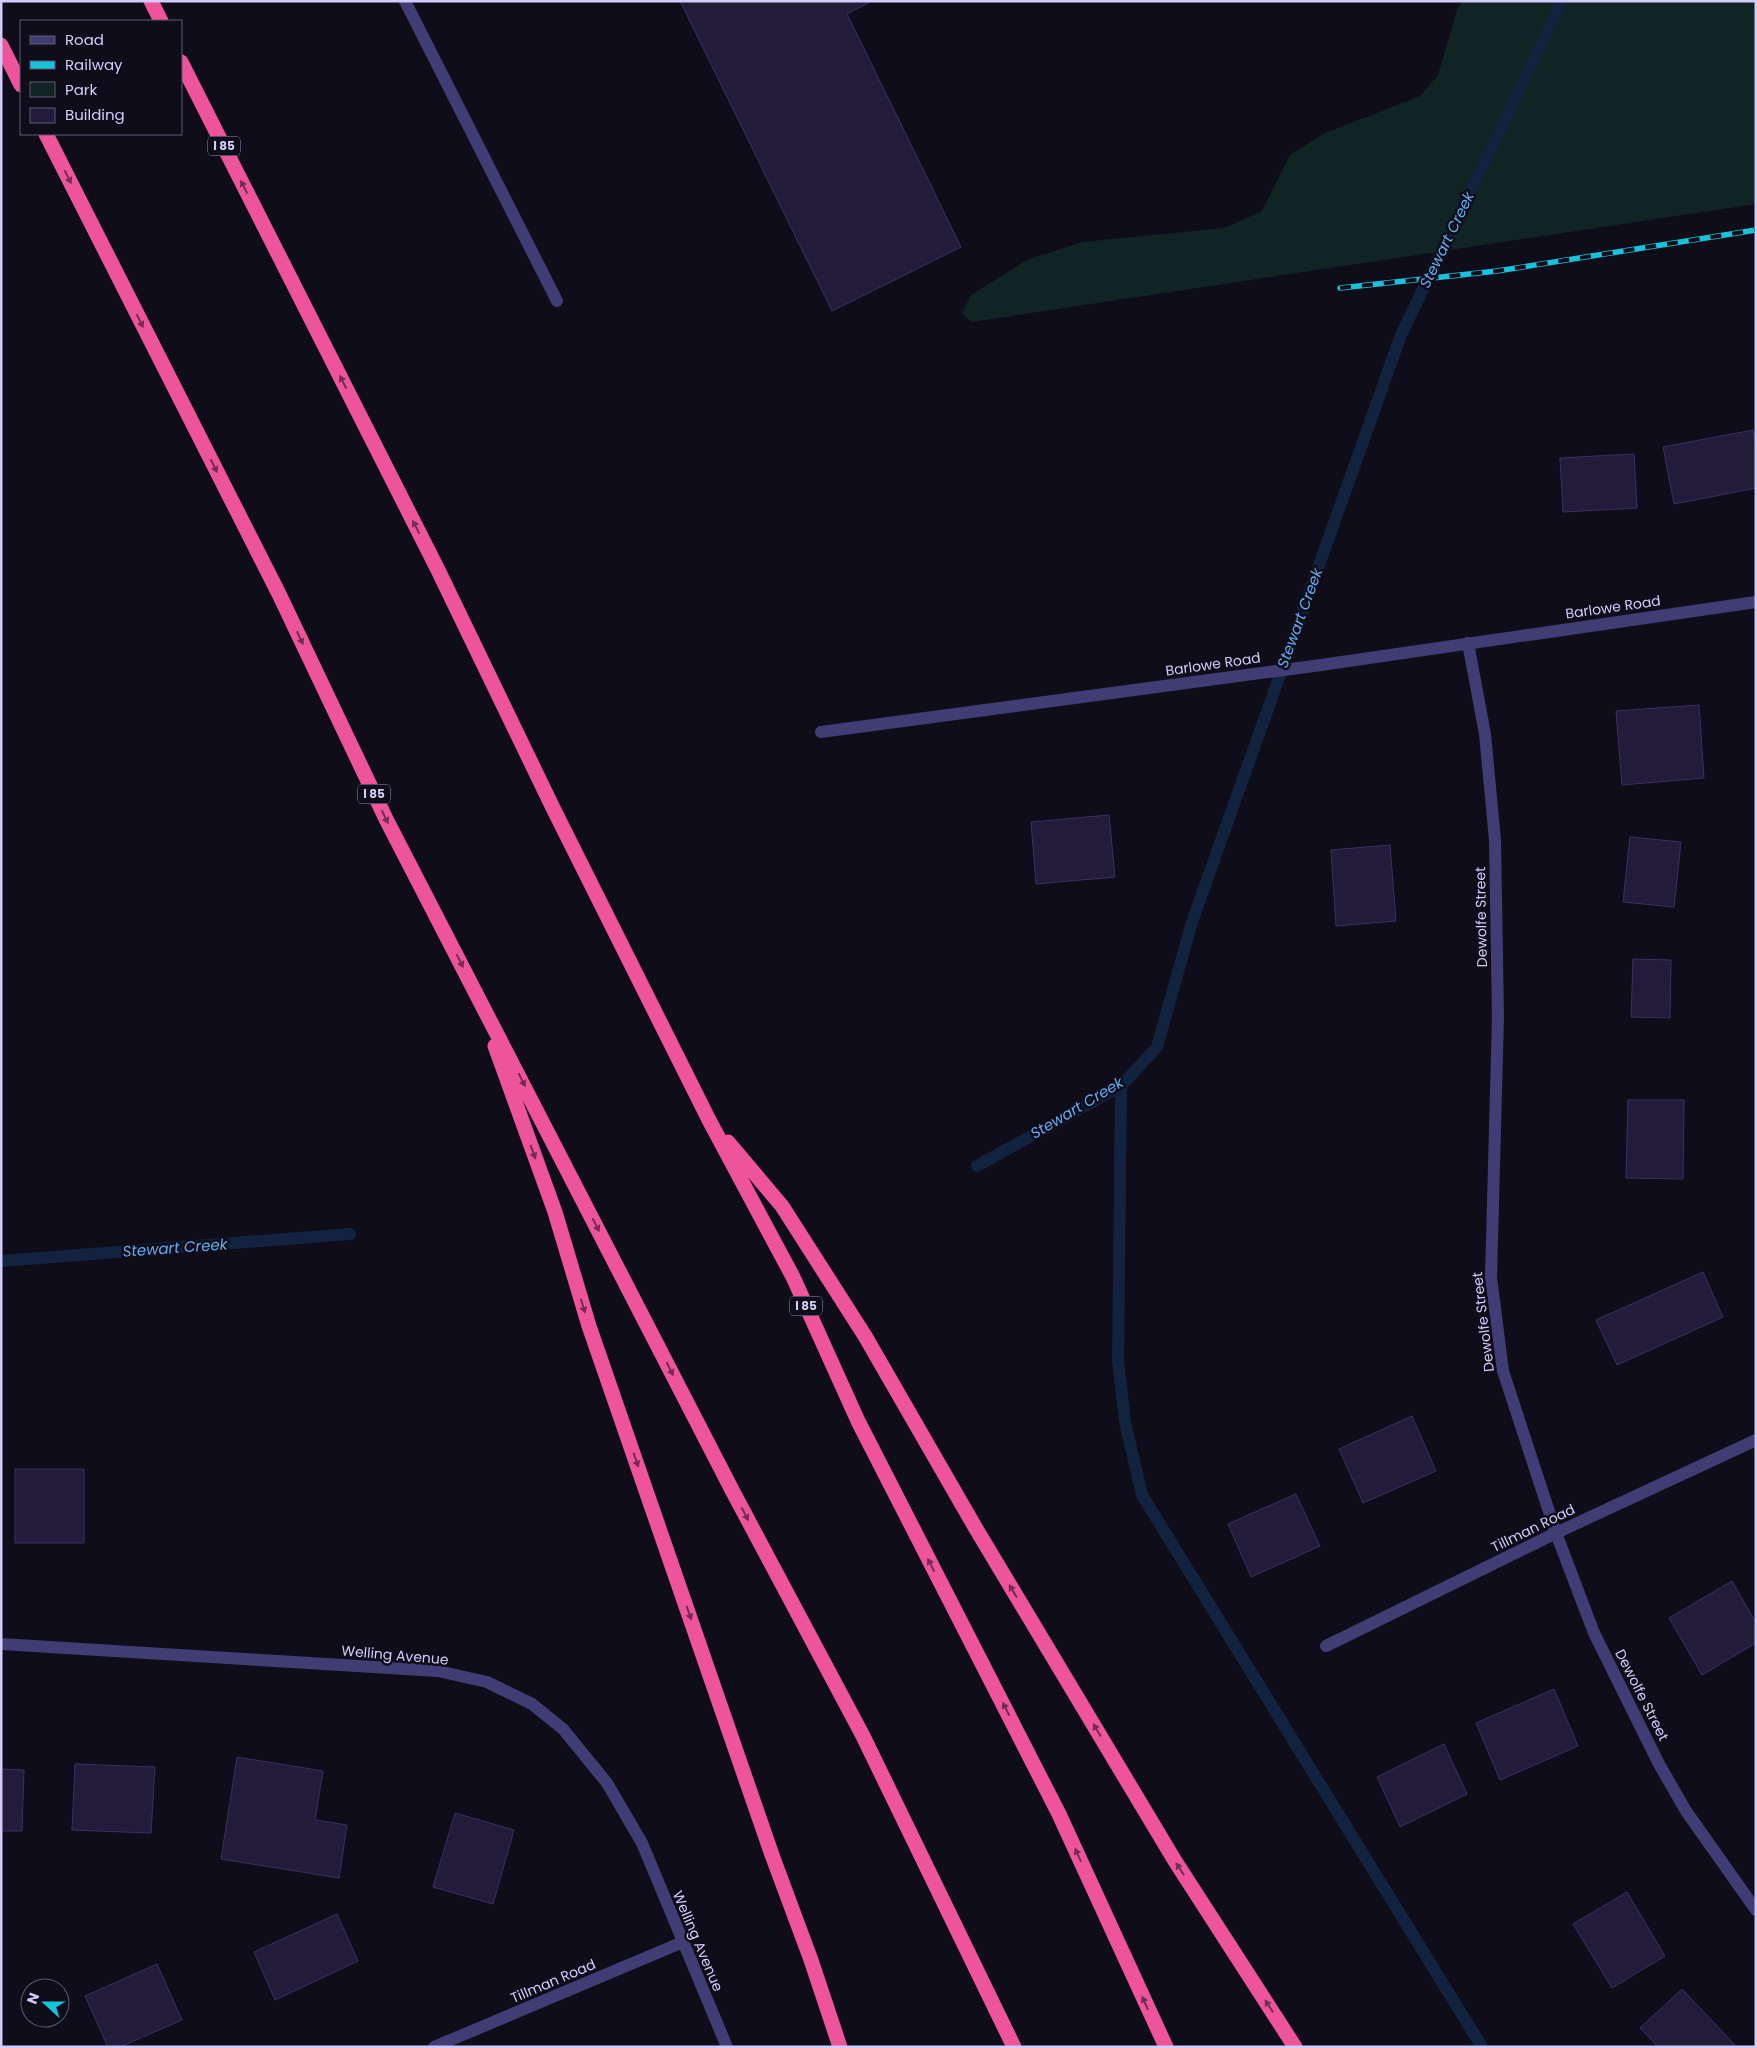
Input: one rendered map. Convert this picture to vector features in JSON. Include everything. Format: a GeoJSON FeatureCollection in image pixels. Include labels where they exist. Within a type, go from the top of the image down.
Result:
{"type":"FeatureCollection","features":[{"type":"Feature","properties":{"kind":"highway"},"geometry":{"type":"LineString","coordinates":[[151,1],[160,20]]}},
{"type":"Feature","properties":{"kind":"highway"},"geometry":{"type":"LineString","coordinates":[[1,45],[20,82]]}},
{"type":"Feature","properties":{"kind":"highway","name":"I 85"},"geometry":{"type":"LineString","coordinates":[[182,64],[438,570],[553,808],[709,1120],[793,1277],[858,1421],[1059,1814],[1166,2047]]}},
{"type":"Feature","properties":{"kind":"highway","name":"I 85"},"geometry":{"type":"LineString","coordinates":[[47,135],[279,594],[386,819],[728,1481],[863,1736],[1014,2047]]}},
{"type":"Feature","properties":{"kind":"highway"},"geometry":{"type":"LineString","coordinates":[[475,990],[555,1212],[589,1326],[840,2047]]}},
{"type":"Feature","properties":{"kind":"highway"},"geometry":{"type":"LineString","coordinates":[[709,1120],[782,1206],[860,1328],[975,1527],[1165,1844],[1295,2047]]}},
{"type":"Feature","properties":{"kind":"street"},"geometry":{"type":"LineString","coordinates":[[405,1],[557,301]]}},
{"type":"Feature","properties":{"kind":"street","name":"Barlowe Road"},"geometry":{"type":"LineString","coordinates":[[822,732],[1320,665],[1756,602]]}},
{"type":"Feature","properties":{"kind":"street","name":"Dewolfe Street"},"geometry":{"type":"LineString","coordinates":[[1468,644],[1484,734],[1495,840],[1498,1017],[1491,1277],[1503,1370],[1556,1533],[1594,1633],[1659,1764],[1686,1811],[1756,1910]]}},
{"type":"Feature","properties":{"kind":"street","name":"Tillman Road"},"geometry":{"type":"LineString","coordinates":[[1326,1646],[1556,1533],[1756,1440]]}},
{"type":"Feature","properties":{"kind":"street","name":"Welling Avenue"},"geometry":{"type":"LineString","coordinates":[[1,1644],[438,1671],[486,1682],[532,1704],[563,1729],[607,1783],[642,1843],[727,2047]]}},
{"type":"Feature","properties":{"kind":"street","name":"Tillman Road"},"geometry":{"type":"LineString","coordinates":[[434,2047],[683,1942]]}},
{"type":"Feature","properties":{"kind":"green space"},"geometry":{"type":"Polygon","coordinates":[[[1462,1],[1756,1],[1756,204],[971,322],[962,313],[971,295],[1027,260],[1082,242],[1224,228],[1262,211],[1290,155],[1323,134],[1420,96],[1438,75],[1457,10],[1462,1]]]}},
{"type":"Feature","properties":{"kind":"building"},"geometry":{"type":"Polygon","coordinates":[[[680,1],[872,1],[847,14],[961,247],[832,311],[680,1]]]}},
{"type":"Feature","properties":{"kind":"building"},"geometry":{"type":"Polygon","coordinates":[[[1753,430],[1756,446],[1756,488],[1674,504],[1663,447],[1753,430]]]}},
{"type":"Feature","properties":{"kind":"building"},"geometry":{"type":"Polygon","coordinates":[[[1634,454],[1637,508],[1563,512],[1560,458],[1634,454]]]}},
{"type":"Feature","properties":{"kind":"building"},"geometry":{"type":"Polygon","coordinates":[[[1699,705],[1704,778],[1622,785],[1616,711],[1699,705]]]}},
{"type":"Feature","properties":{"kind":"building"},"geometry":{"type":"Polygon","coordinates":[[[1109,815],[1115,877],[1036,884],[1031,822],[1109,815]]]}},
{"type":"Feature","properties":{"kind":"building"},"geometry":{"type":"Polygon","coordinates":[[[1630,837],[1681,842],[1674,907],[1623,902],[1630,837]]]}},
{"type":"Feature","properties":{"kind":"building"},"geometry":{"type":"Polygon","coordinates":[[[1390,845],[1396,921],[1336,926],[1331,850],[1390,845]]]}},
{"type":"Feature","properties":{"kind":"building"},"geometry":{"type":"Polygon","coordinates":[[[1633,959],[1671,960],[1670,1018],[1631,1017],[1633,959]]]}},
{"type":"Feature","properties":{"kind":"building"},"geometry":{"type":"Polygon","coordinates":[[[1628,1100],[1684,1100],[1683,1179],[1626,1178],[1628,1100]]]}},
{"type":"Feature","properties":{"kind":"building"},"geometry":{"type":"Polygon","coordinates":[[[1703,1272],[1723,1317],[1617,1365],[1596,1320],[1703,1272]]]}},
{"type":"Feature","properties":{"kind":"building"},"geometry":{"type":"Polygon","coordinates":[[[1412,1416],[1436,1471],[1363,1503],[1339,1449],[1412,1416]]]}},
{"type":"Feature","properties":{"kind":"building"},"geometry":{"type":"Polygon","coordinates":[[[15,1469],[84,1469],[84,1543],[15,1543],[15,1469]]]}},
{"type":"Feature","properties":{"kind":"building"},"geometry":{"type":"Polygon","coordinates":[[[1296,1494],[1320,1546],[1251,1577],[1228,1524],[1296,1494]]]}},
{"type":"Feature","properties":{"kind":"building"},"geometry":{"type":"Polygon","coordinates":[[[1732,1581],[1756,1623],[1756,1643],[1702,1675],[1669,1618],[1732,1581]]]}},
{"type":"Feature","properties":{"kind":"building"},"geometry":{"type":"Polygon","coordinates":[[[1554,1689],[1578,1746],[1500,1780],[1476,1723],[1554,1689]]]}},
{"type":"Feature","properties":{"kind":"building"},"geometry":{"type":"Polygon","coordinates":[[[1444,1744],[1467,1794],[1400,1827],[1377,1777],[1444,1744]]]}},
{"type":"Feature","properties":{"kind":"building"},"geometry":{"type":"Polygon","coordinates":[[[237,1757],[323,1771],[315,1820],[347,1825],[339,1878],[221,1859],[237,1757]]]}},
{"type":"Feature","properties":{"kind":"building"},"geometry":{"type":"Polygon","coordinates":[[[75,1764],[155,1767],[151,1833],[72,1830],[75,1764]]]}},
{"type":"Feature","properties":{"kind":"building"},"geometry":{"type":"Polygon","coordinates":[[[1,1769],[24,1770],[22,1831],[1,1831],[1,1769]]]}},
{"type":"Feature","properties":{"kind":"building"},"geometry":{"type":"Polygon","coordinates":[[[455,1813],[514,1830],[493,1904],[433,1887],[455,1813]]]}},
{"type":"Feature","properties":{"kind":"building"},"geometry":{"type":"Polygon","coordinates":[[[1627,1892],[1665,1956],[1612,1988],[1573,1924],[1627,1892]]]}},
{"type":"Feature","properties":{"kind":"building"},"geometry":{"type":"Polygon","coordinates":[[[337,1914],[358,1961],[275,2000],[254,1952],[337,1914]]]}},
{"type":"Feature","properties":{"kind":"building"},"geometry":{"type":"Polygon","coordinates":[[[157,1964],[182,2020],[120,2047],[108,2047],[85,1996],[157,1964]]]}},
{"type":"Feature","properties":{"kind":"building"},"geometry":{"type":"Polygon","coordinates":[[[1682,1989],[1735,2045],[1733,2047],[1658,2047],[1640,2028],[1682,1989]]]}},
{"type":"Feature","properties":{"kind":"waterway","name":"Stewart Creek"},"geometry":{"type":"LineString","coordinates":[[977,1166],[1121,1086],[1157,1047],[1192,922],[1401,335],[1562,1]]}},
{"type":"Feature","properties":{"kind":"waterway"},"geometry":{"type":"LineString","coordinates":[[1121,1086],[1118,1360],[1125,1422],[1142,1495],[1482,2047]]}},
{"type":"Feature","properties":{"kind":"waterway","name":"Stewart Creek"},"geometry":{"type":"LineString","coordinates":[[1,1261],[350,1234]]}},
{"type":"Feature","properties":{"kind":"railway"},"geometry":{"type":"LineString","coordinates":[[1340,288],[1497,271],[1756,230]]}}]}
